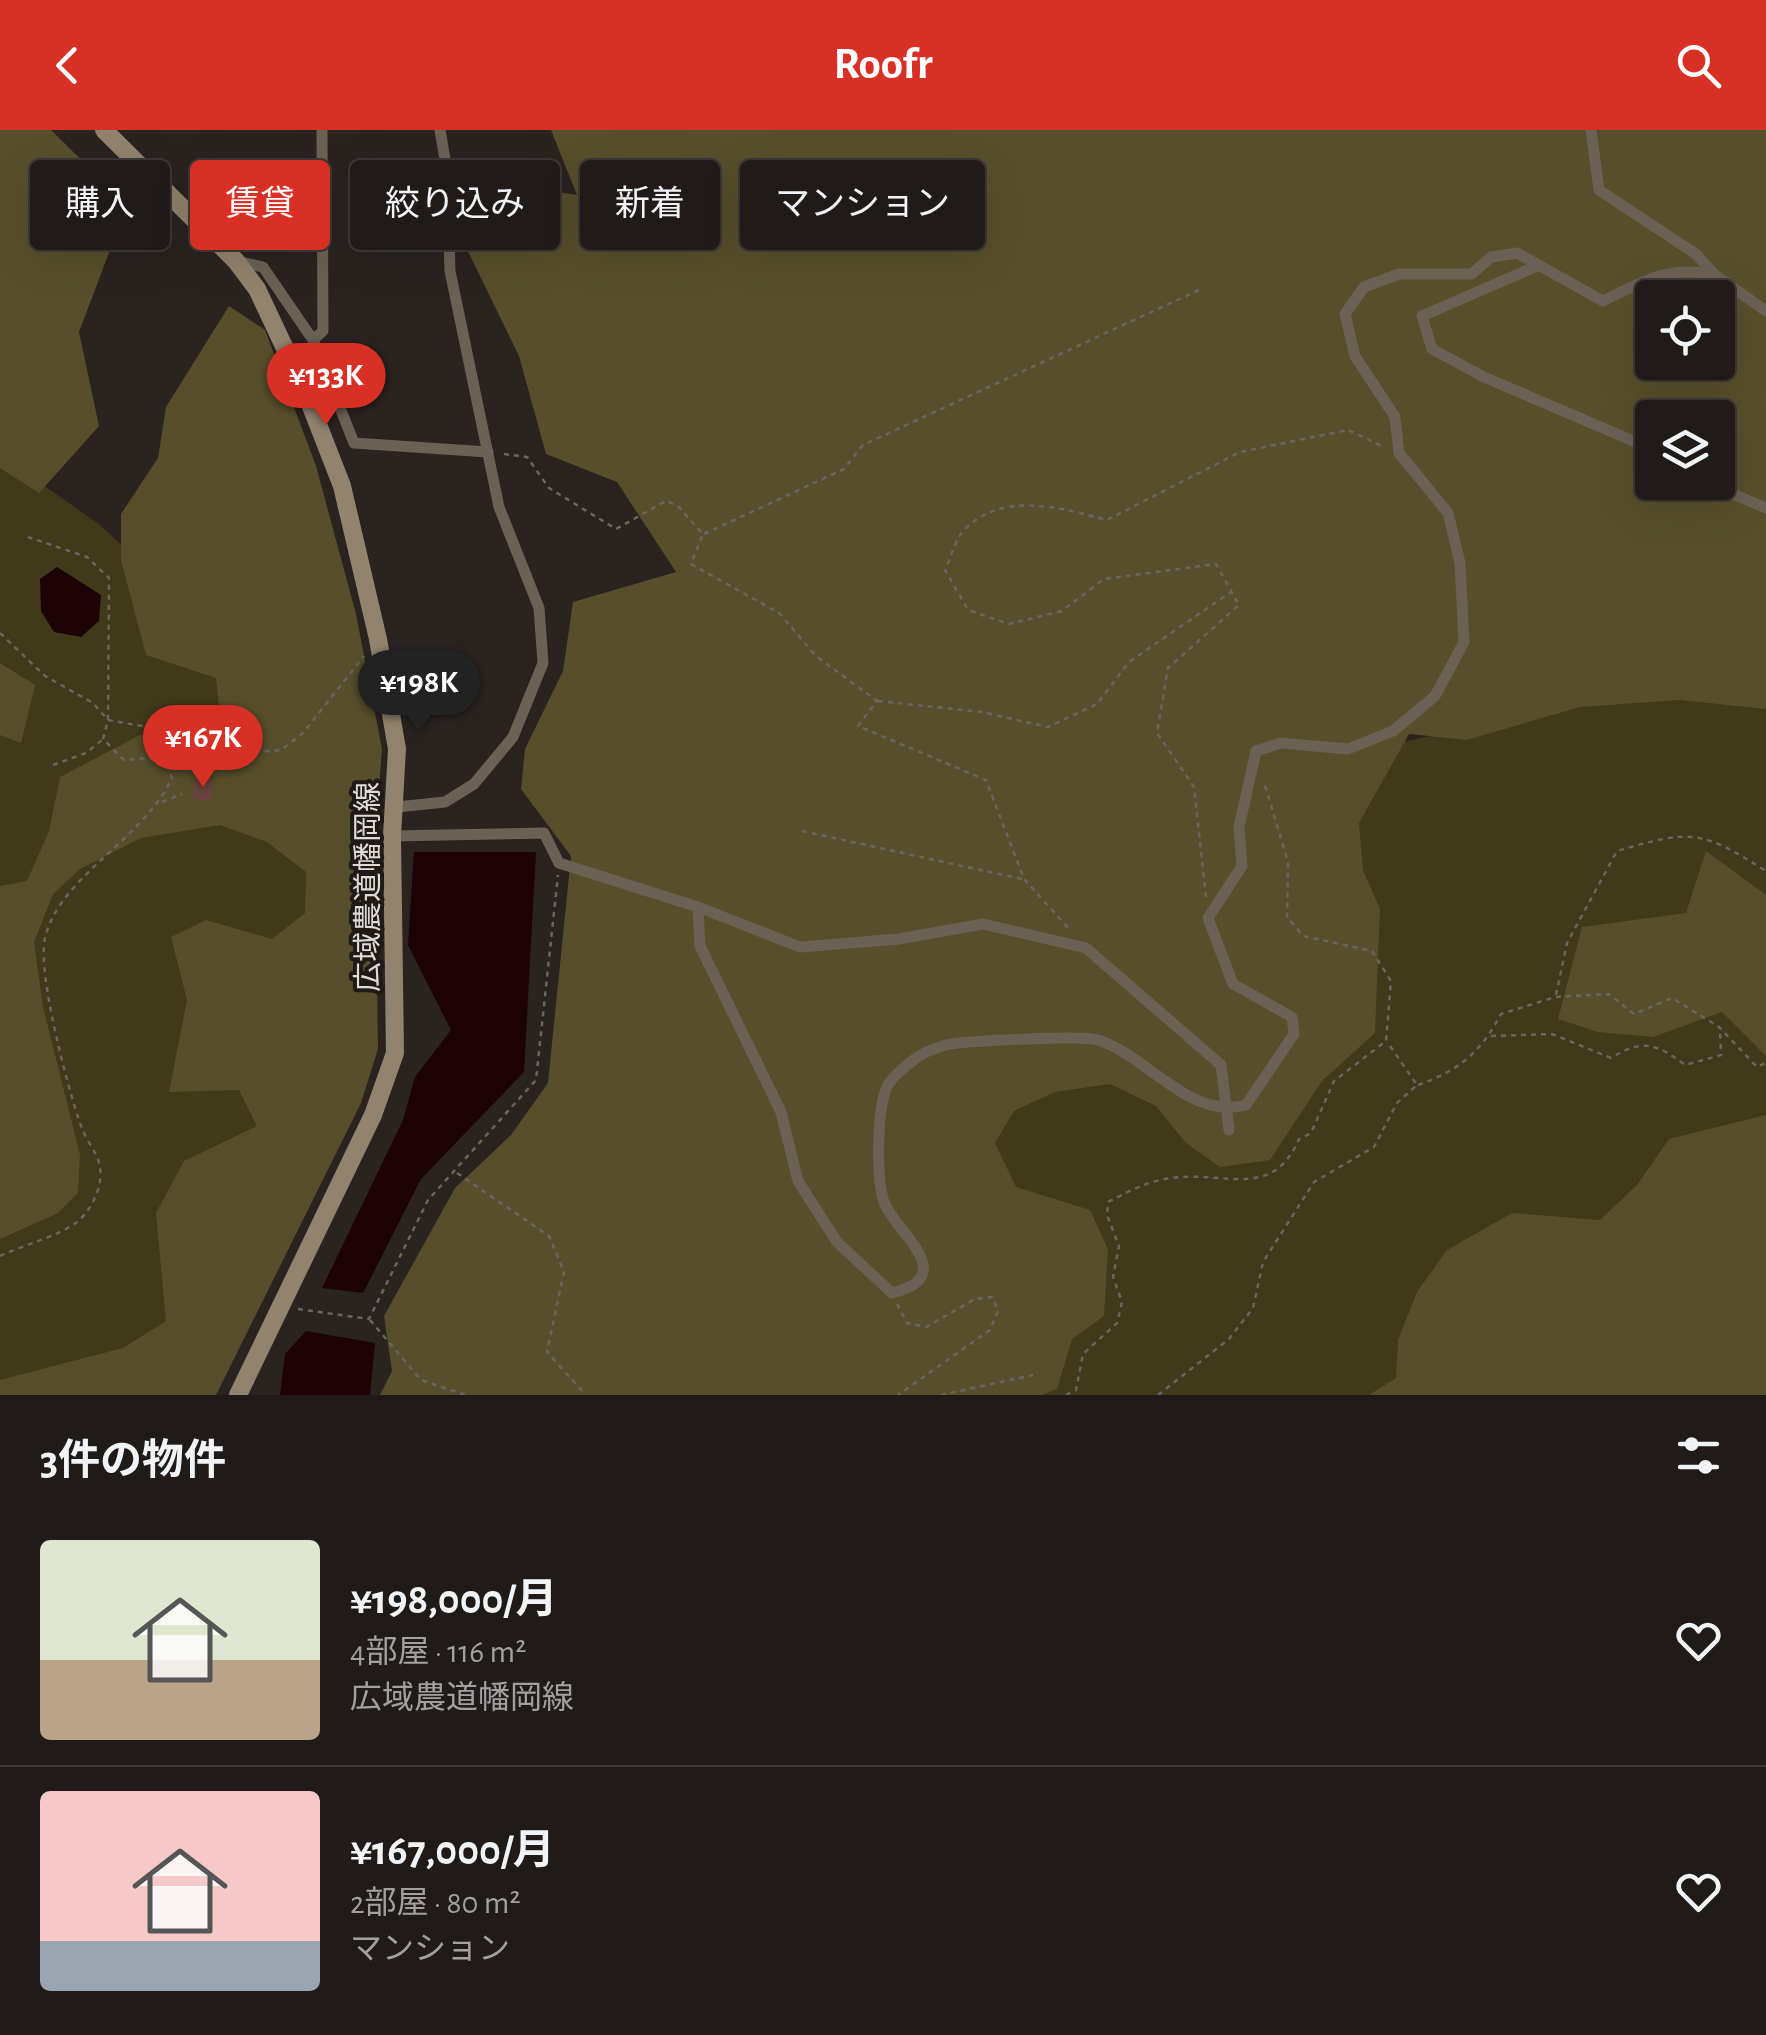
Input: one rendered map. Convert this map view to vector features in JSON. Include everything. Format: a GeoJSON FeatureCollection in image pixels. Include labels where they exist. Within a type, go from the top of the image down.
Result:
{"type":"FeatureCollection","features":[{"type":"Feature","properties":{"kind":"street","name":"広域農道幡岡線"},"geometry":{"type":"LineString","coordinates":[[104,130],[236,261],[265,306],[342,486],[378,639],[397,749],[397,807],[392,836],[395,1053],[373,1115],[238,1395]]}},
{"type":"Feature","properties":{"kind":"street"},"geometry":{"type":"LineString","coordinates":[[313,340],[322,331],[322,130]]}},
{"type":"Feature","properties":{"kind":"street"},"geometry":{"type":"LineString","coordinates":[[397,807],[445,802],[474,784],[513,738],[543,663],[538,608],[499,507],[450,271],[447,170],[440,130]]}},
{"type":"Feature","properties":{"kind":"street"},"geometry":{"type":"LineString","coordinates":[[1591,130],[1599,190],[1696,254],[1715,275],[1766,310]]}},
{"type":"Feature","properties":{"kind":"street"},"geometry":{"type":"LineString","coordinates":[[698,906],[700,946],[781,1112],[798,1181],[837,1242],[892,1294],[908,1290],[920,1277],[924,1263],[912,1238],[886,1207],[878,1176],[886,1086],[914,1058],[948,1044],[1096,1039],[1204,1105],[1228,1109],[1246,1104],[1294,1034],[1292,1017],[1233,984],[1208,918],[1242,866],[1239,827],[1256,751],[1281,743],[1348,749],[1393,731],[1435,696],[1464,642],[1460,562],[1448,512],[1399,453],[1396,417],[1355,356],[1345,314],[1364,287],[1399,274],[1472,274],[1491,258],[1517,253],[1603,301],[1660,273],[1688,269],[1715,275]]}},
{"type":"Feature","properties":{"kind":"street"},"geometry":{"type":"LineString","coordinates":[[236,261],[263,267],[313,340],[354,443],[488,452]]}},
{"type":"Feature","properties":{"kind":"street"},"geometry":{"type":"LineString","coordinates":[[1538,266],[1422,316],[1432,349],[1484,377],[1635,442]]}},
{"type":"Feature","properties":{"kind":"street"},"geometry":{"type":"LineString","coordinates":[[1735,495],[1766,508]]}},
{"type":"Feature","properties":{"kind":"street"},"geometry":{"type":"LineString","coordinates":[[392,836],[544,832],[559,863],[698,906],[800,946],[899,939],[982,924],[1086,948],[1222,1064],[1229,1130]]}},
{"type":"Feature","properties":{"kind":"path"},"geometry":{"type":"LineString","coordinates":[[1200,290],[863,445],[844,470],[703,534],[691,564],[779,613],[816,656],[877,701],[982,712],[1048,727],[1097,704],[1129,662],[1232,592]]}},
{"type":"Feature","properties":{"kind":"path"},"geometry":{"type":"LineString","coordinates":[[1208,918],[1194,787],[1158,734],[1168,668],[1239,605],[1216,564],[1104,579],[1062,611],[1009,624],[968,610],[945,570],[963,530],[993,509],[1050,505],[1108,520],[1240,452],[1348,430],[1399,453]]}},
{"type":"Feature","properties":{"kind":"path"},"geometry":{"type":"LineString","coordinates":[[488,452],[527,457],[549,488],[616,529],[666,501],[676,504],[703,534]]}},
{"type":"Feature","properties":{"kind":"path"},"geometry":{"type":"LineString","coordinates":[[28,537],[87,556],[110,578],[108,720],[104,739],[86,753],[53,765]]}},
{"type":"Feature","properties":{"kind":"path"},"geometry":{"type":"LineString","coordinates":[[0,633],[45,676],[93,703],[108,720],[204,737],[258,752],[282,750],[303,733],[378,639]]}},
{"type":"Feature","properties":{"kind":"path"},"geometry":{"type":"LineString","coordinates":[[877,701],[858,726],[986,780],[1024,879],[1086,948]]}},
{"type":"Feature","properties":{"kind":"path"},"geometry":{"type":"LineString","coordinates":[[0,1256],[78,1222],[96,1198],[100,1166],[81,1128],[52,1008],[44,942],[54,914],[160,803],[172,778],[166,762],[124,760],[104,739]]}},
{"type":"Feature","properties":{"kind":"path"},"geometry":{"type":"LineString","coordinates":[[160,803],[182,794]]}},
{"type":"Feature","properties":{"kind":"path"},"geometry":{"type":"LineString","coordinates":[[802,831],[1024,879]]}},
{"type":"Feature","properties":{"kind":"path"},"geometry":{"type":"LineString","coordinates":[[1555,997],[1567,943],[1617,851],[1665,836],[1714,838],[1766,871]]}},
{"type":"Feature","properties":{"kind":"path"},"geometry":{"type":"LineString","coordinates":[[369,1319],[428,1200],[536,1080],[559,863]]}},
{"type":"Feature","properties":{"kind":"path"},"geometry":{"type":"LineString","coordinates":[[1158,1395],[1229,1339],[1253,1308],[1263,1262],[1314,1182],[1374,1147],[1397,1103],[1417,1085],[1455,1072],[1489,1036],[1501,1014],[1555,997],[1609,994],[1634,1014],[1672,998],[1720,1027],[1757,1066],[1766,1063]]}},
{"type":"Feature","properties":{"kind":"path"},"geometry":{"type":"LineString","coordinates":[[1489,1036],[1552,1034],[1611,1058],[1629,1047],[1659,1046],[1685,1065],[1721,1055],[1720,1027]]}},
{"type":"Feature","properties":{"kind":"path"},"geometry":{"type":"LineString","coordinates":[[1386,1042],[1417,1085]]}},
{"type":"Feature","properties":{"kind":"path"},"geometry":{"type":"LineString","coordinates":[[456,1172],[549,1236],[564,1272],[548,1352],[586,1395]]}},
{"type":"Feature","properties":{"kind":"path"},"geometry":{"type":"LineString","coordinates":[[892,1294],[907,1323],[926,1327],[975,1299],[992,1296],[998,1311],[990,1330],[898,1395]]}},
{"type":"Feature","properties":{"kind":"path"},"geometry":{"type":"LineString","coordinates":[[281,1306],[369,1319],[420,1380],[466,1395]]}},
{"type":"Feature","properties":{"kind":"path"},"geometry":{"type":"LineString","coordinates":[[941,1395],[1033,1375]]}},
{"type":"Feature","properties":{"kind":"shaded area"},"geometry":{"type":"Polygon","coordinates":[[[0,130],[51,130],[81,160],[30,160],[30,250],[110,250],[79,332],[99,426],[39,493],[0,468],[0,130]]]}},
{"type":"Feature","properties":{"kind":"shaded area"},"geometry":{"type":"Polygon","coordinates":[[[551,130],[1766,130],[1766,709],[1680,700],[1580,707],[1467,740],[1409,734],[1359,823],[1363,870],[1380,909],[1375,1033],[1322,1081],[1270,1160],[1220,1167],[1186,1143],[1156,1106],[1110,1084],[1055,1092],[1014,1111],[995,1143],[1016,1187],[1090,1210],[1108,1249],[1104,1316],[1072,1339],[1057,1389],[1041,1395],[380,1395],[392,1371],[384,1316],[455,1188],[511,1135],[548,1083],[571,856],[521,789],[525,749],[563,671],[573,602],[676,572],[617,482],[546,454],[519,356],[467,250],[560,250],[560,192],[577,195],[551,130]]]}},
{"type":"Feature","properties":{"kind":"shaded area"},"geometry":{"type":"Polygon","coordinates":[[[229,306],[265,330],[316,466],[356,614],[382,749],[375,841],[378,1049],[361,1103],[216,1395],[0,1395],[0,1380],[123,1348],[166,1321],[156,1213],[184,1161],[257,1126],[239,1090],[169,1092],[187,1000],[171,937],[206,920],[272,939],[305,913],[306,872],[267,842],[220,825],[141,838],[80,869],[53,894],[34,942],[43,1007],[80,1155],[78,1193],[58,1213],[0,1239],[0,886],[27,881],[49,831],[60,777],[140,735],[223,744],[216,678],[146,655],[121,560],[121,514],[158,458],[166,407],[229,306]]]}},
{"type":"Feature","properties":{"kind":"shaded area"},"geometry":{"type":"Polygon","coordinates":[[[0,455],[99,524],[137,560],[231,670],[316,857],[269,1134],[178,1330],[8,1395],[0,1395],[0,455]]]}},
{"type":"Feature","properties":{"kind":"shaded area"},"geometry":{"type":"Polygon","coordinates":[[[57,567],[101,595],[99,621],[81,637],[54,632],[41,611],[40,579],[57,567]]]}},
{"type":"Feature","properties":{"kind":"shaded area"},"geometry":{"type":"Polygon","coordinates":[[[0,663],[35,685],[21,743],[0,735],[0,663]]]}},
{"type":"Feature","properties":{"kind":"shaded area"},"geometry":{"type":"Polygon","coordinates":[[[1579,689],[1766,691],[1766,1153],[1408,1395],[992,1395],[976,1151],[1013,1086],[1341,813],[1381,746],[1467,729],[1579,689]]]}},
{"type":"Feature","properties":{"kind":"shaded area"},"geometry":{"type":"Polygon","coordinates":[[[1706,851],[1766,895],[1766,1056],[1722,1012],[1653,1037],[1598,1032],[1558,1019],[1582,927],[1686,913],[1706,851]]]}},
{"type":"Feature","properties":{"kind":"shaded area"},"geometry":{"type":"Polygon","coordinates":[[[414,852],[536,852],[524,1072],[421,1179],[363,1293],[322,1288],[403,1120],[415,1077],[451,1030],[408,945],[414,852]]]}},
{"type":"Feature","properties":{"kind":"shaded area"},"geometry":{"type":"Polygon","coordinates":[[[1766,1115],[1766,1395],[1369,1395],[1396,1378],[1398,1340],[1417,1292],[1447,1250],[1512,1213],[1600,1220],[1637,1185],[1669,1139],[1766,1115]]]}},
{"type":"Feature","properties":{"kind":"shaded area"},"geometry":{"type":"Polygon","coordinates":[[[306,1331],[375,1343],[370,1395],[280,1395],[285,1354],[306,1331]]]}},
{"type":"Feature","properties":{"kind":"building"},"geometry":{"type":"Polygon","coordinates":[[[194,779],[213,779],[212,801],[193,800],[194,779]]]}}]}
